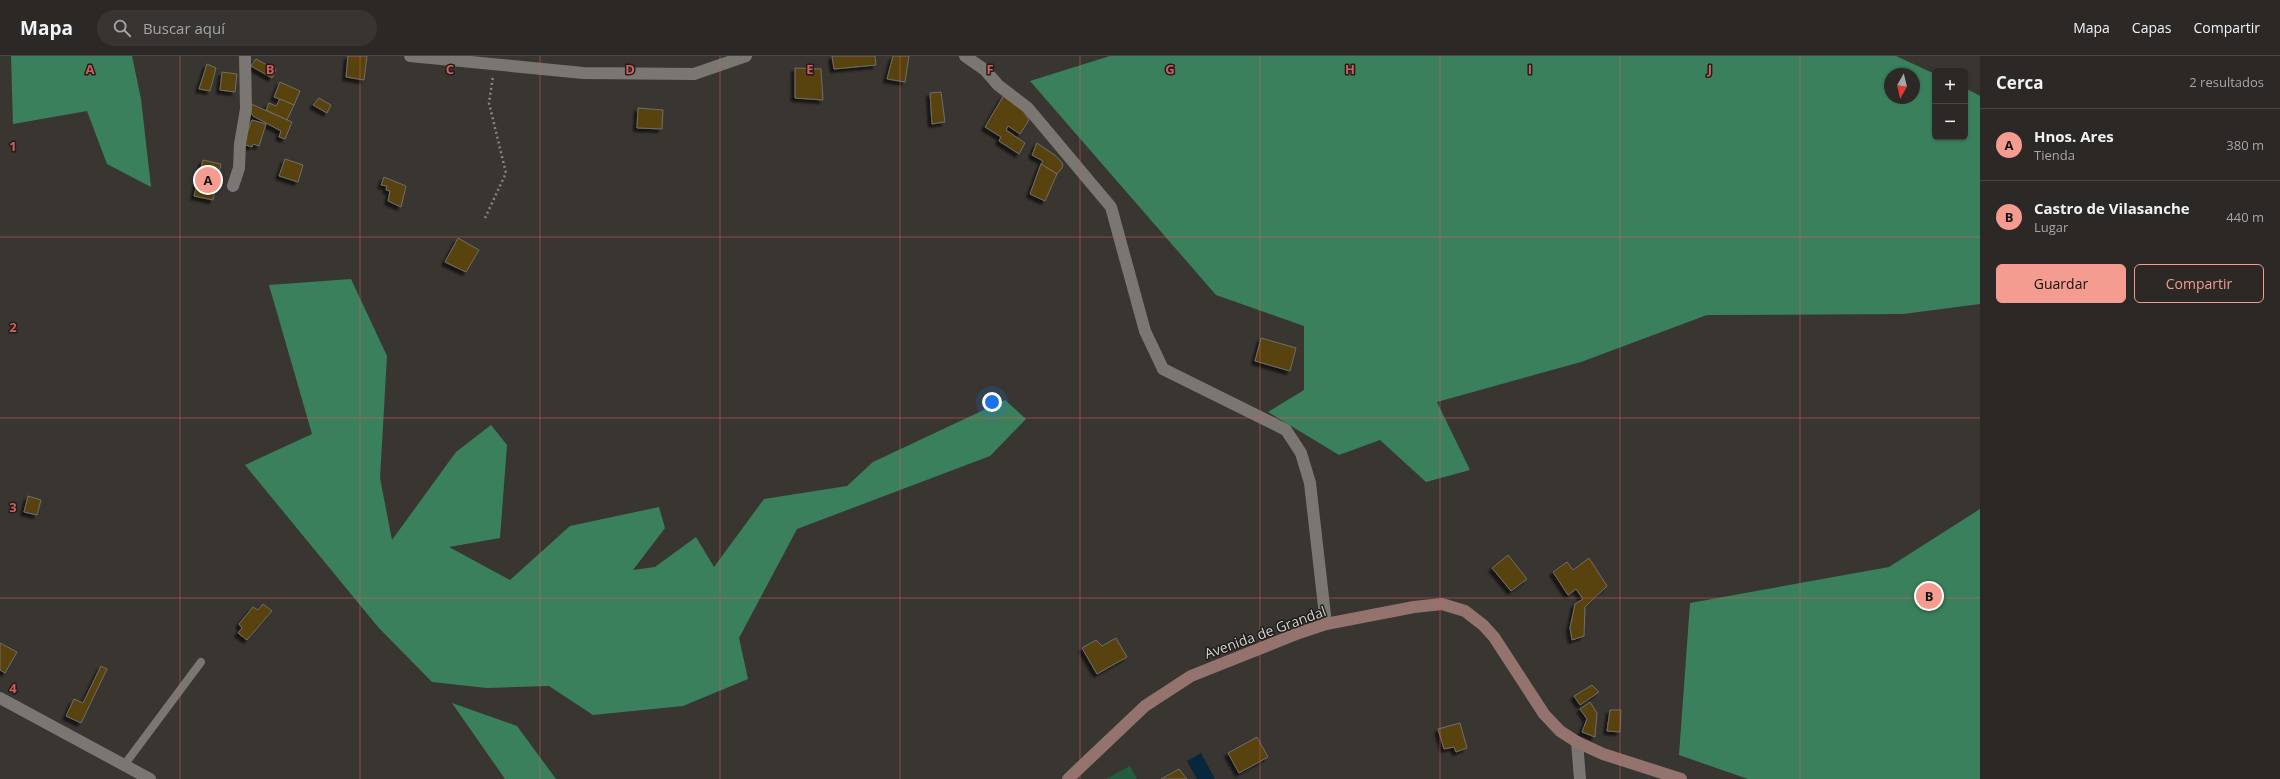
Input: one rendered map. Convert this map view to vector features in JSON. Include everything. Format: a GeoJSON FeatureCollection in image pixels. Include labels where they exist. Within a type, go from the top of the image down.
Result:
{"type":"FeatureCollection","features":[{"type":"Feature","properties":{"kind":"street"},"geometry":{"type":"LineString","coordinates":[[233,186],[239,168],[240,144],[246,109],[245,56]]}},
{"type":"Feature","properties":{"kind":"street"},"geometry":{"type":"LineString","coordinates":[[410,56],[583,74],[694,74],[746,56]]}},
{"type":"Feature","properties":{"kind":"street"},"geometry":{"type":"LineString","coordinates":[[965,56],[984,70],[998,85],[1028,108],[1111,207],[1145,332],[1163,369],[1286,430],[1302,453],[1310,483],[1326,624]]}},
{"type":"Feature","properties":{"kind":"street","name":"Avenida de Grandal"},"geometry":{"type":"LineString","coordinates":[[1068,779],[1145,706],[1166,690],[1191,676],[1326,624],[1427,605],[1442,604],[1465,611],[1494,637],[1544,714],[1560,731],[1577,742],[1625,761],[1680,779]]}},
{"type":"Feature","properties":{"kind":"street"},"geometry":{"type":"LineString","coordinates":[[0,698],[125,764],[150,779]]}},
{"type":"Feature","properties":{"kind":"street"},"geometry":{"type":"LineString","coordinates":[[1577,742],[1580,779]]}},
{"type":"Feature","properties":{"kind":"lane"},"geometry":{"type":"LineString","coordinates":[[125,764],[201,662]]}},
{"type":"Feature","properties":{"kind":"path"},"geometry":{"type":"LineString","coordinates":[[485,218],[506,172],[489,103],[495,65]]}},
{"type":"Feature","properties":{"kind":"green space"},"geometry":{"type":"Polygon","coordinates":[[[11,56],[132,56],[141,99],[151,187],[107,164],[87,111],[13,124],[11,56]]]}},
{"type":"Feature","properties":{"kind":"green space"},"geometry":{"type":"Polygon","coordinates":[[[1110,56],[1896,56],[1932,73],[1932,140],[1968,140],[1968,90],[1980,96],[1980,304],[1903,314],[1707,315],[1581,362],[1437,402],[1470,470],[1426,482],[1380,440],[1339,455],[1268,412],[1304,390],[1304,326],[1216,295],[1030,81],[1110,56]]]}},
{"type":"Feature","properties":{"kind":"green space"},"geometry":{"type":"Polygon","coordinates":[[[351,279],[387,356],[380,478],[392,540],[456,452],[491,425],[507,445],[500,538],[449,547],[510,580],[570,526],[659,507],[665,528],[633,570],[655,567],[696,537],[714,567],[764,499],[847,486],[873,462],[1005,400],[1026,419],[990,456],[797,529],[739,638],[748,679],[683,706],[593,715],[549,686],[487,688],[432,682],[378,627],[245,465],[312,434],[269,285],[351,279]]]}},
{"type":"Feature","properties":{"kind":"green space"},"geometry":{"type":"Polygon","coordinates":[[[1980,509],[1980,779],[1748,779],[1679,755],[1690,603],[1889,567],[1980,509]]]}},
{"type":"Feature","properties":{"kind":"green space"},"geometry":{"type":"Polygon","coordinates":[[[452,703],[517,726],[556,779],[505,779],[452,703]]]}},
{"type":"Feature","properties":{"kind":"green space"},"geometry":{"type":"Polygon","coordinates":[[[1130,766],[1137,779],[1106,779],[1130,766]]]}},
{"type":"Feature","properties":{"kind":"water"},"geometry":{"type":"Polygon","coordinates":[[[1201,753],[1215,779],[1197,779],[1187,761],[1201,753]]]}},
{"type":"Feature","properties":{"kind":"building"},"geometry":{"type":"Polygon","coordinates":[[[348,56],[367,56],[364,80],[346,77],[348,56]]]}},
{"type":"Feature","properties":{"kind":"building"},"geometry":{"type":"Polygon","coordinates":[[[832,56],[875,56],[876,65],[834,69],[832,56]]]}},
{"type":"Feature","properties":{"kind":"building"},"geometry":{"type":"Polygon","coordinates":[[[893,56],[909,56],[905,82],[887,79],[893,56]]]}},
{"type":"Feature","properties":{"kind":"building"},"geometry":{"type":"Polygon","coordinates":[[[256,59],[276,70],[272,78],[251,66],[256,59]]]}},
{"type":"Feature","properties":{"kind":"building"},"geometry":{"type":"Polygon","coordinates":[[[207,64],[216,68],[210,91],[199,89],[207,64]]]}},
{"type":"Feature","properties":{"kind":"building"},"geometry":{"type":"Polygon","coordinates":[[[795,68],[821,69],[823,100],[795,98],[795,68]]]}},
{"type":"Feature","properties":{"kind":"building"},"geometry":{"type":"Polygon","coordinates":[[[222,72],[237,74],[235,92],[220,90],[222,72]]]}},
{"type":"Feature","properties":{"kind":"building"},"geometry":{"type":"Polygon","coordinates":[[[280,82],[300,91],[294,105],[274,97],[280,82]]]}},
{"type":"Feature","properties":{"kind":"building"},"geometry":{"type":"Polygon","coordinates":[[[941,92],[945,122],[932,124],[930,93],[941,92]]]}},
{"type":"Feature","properties":{"kind":"building"},"geometry":{"type":"Polygon","coordinates":[[[1004,95],[1020,106],[1029,120],[1020,134],[1008,126],[1006,130],[1025,143],[1019,154],[999,141],[1001,137],[985,127],[1004,95]]]}},
{"type":"Feature","properties":{"kind":"building"},"geometry":{"type":"Polygon","coordinates":[[[319,98],[331,105],[327,113],[313,105],[319,98]]]}},
{"type":"Feature","properties":{"kind":"building"},"geometry":{"type":"Polygon","coordinates":[[[280,99],[294,105],[287,120],[266,110],[269,103],[276,106],[280,99]]]}},
{"type":"Feature","properties":{"kind":"building"},"geometry":{"type":"Polygon","coordinates":[[[251,104],[292,122],[285,139],[279,137],[281,131],[253,116],[250,111],[251,104]]]}},
{"type":"Feature","properties":{"kind":"building"},"geometry":{"type":"Polygon","coordinates":[[[638,108],[663,110],[662,129],[637,128],[638,108]]]}},
{"type":"Feature","properties":{"kind":"building"},"geometry":{"type":"Polygon","coordinates":[[[252,120],[266,124],[259,146],[253,144],[252,147],[243,144],[252,120]]]}},
{"type":"Feature","properties":{"kind":"building"},"geometry":{"type":"Polygon","coordinates":[[[1037,143],[1056,156],[1063,164],[1062,168],[1057,174],[1041,164],[1043,161],[1032,155],[1037,143]]]}},
{"type":"Feature","properties":{"kind":"building"},"geometry":{"type":"Polygon","coordinates":[[[285,159],[303,165],[298,182],[279,176],[285,159]]]}},
{"type":"Feature","properties":{"kind":"building"},"geometry":{"type":"Polygon","coordinates":[[[203,160],[221,164],[213,200],[194,196],[203,160]]]}},
{"type":"Feature","properties":{"kind":"building"},"geometry":{"type":"Polygon","coordinates":[[[1041,164],[1057,174],[1045,201],[1030,194],[1041,164]]]}},
{"type":"Feature","properties":{"kind":"building"},"geometry":{"type":"Polygon","coordinates":[[[384,177],[406,186],[401,207],[388,201],[390,191],[386,190],[387,186],[381,185],[384,177]]]}},
{"type":"Feature","properties":{"kind":"building"},"geometry":{"type":"Polygon","coordinates":[[[458,238],[479,250],[466,272],[445,262],[458,238]]]}},
{"type":"Feature","properties":{"kind":"building"},"geometry":{"type":"Polygon","coordinates":[[[1261,338],[1296,348],[1290,371],[1255,361],[1261,338]]]}},
{"type":"Feature","properties":{"kind":"building"},"geometry":{"type":"Polygon","coordinates":[[[28,496],[41,500],[37,515],[24,512],[28,496]]]}},
{"type":"Feature","properties":{"kind":"building"},"geometry":{"type":"Polygon","coordinates":[[[1508,555],[1527,579],[1511,591],[1492,568],[1508,555]]]}},
{"type":"Feature","properties":{"kind":"building"},"geometry":{"type":"Polygon","coordinates":[[[1589,558],[1607,586],[1585,607],[1584,636],[1572,640],[1570,628],[1575,604],[1583,599],[1576,589],[1568,595],[1553,572],[1567,562],[1573,570],[1589,558]]]}},
{"type":"Feature","properties":{"kind":"building"},"geometry":{"type":"Polygon","coordinates":[[[263,604],[272,611],[247,640],[238,633],[242,628],[239,624],[253,607],[258,610],[263,604]]]}},
{"type":"Feature","properties":{"kind":"building"},"geometry":{"type":"Polygon","coordinates":[[[1116,638],[1127,657],[1097,674],[1082,648],[1096,640],[1102,646],[1116,638]]]}},
{"type":"Feature","properties":{"kind":"building"},"geometry":{"type":"Polygon","coordinates":[[[0,643],[17,652],[5,673],[0,670],[0,643]]]}},
{"type":"Feature","properties":{"kind":"building"},"geometry":{"type":"Polygon","coordinates":[[[101,666],[107,669],[81,723],[66,716],[74,699],[83,703],[101,666]]]}},
{"type":"Feature","properties":{"kind":"building"},"geometry":{"type":"Polygon","coordinates":[[[1592,685],[1599,692],[1580,705],[1574,696],[1592,685]]]}},
{"type":"Feature","properties":{"kind":"building"},"geometry":{"type":"Polygon","coordinates":[[[1590,702],[1597,713],[1595,737],[1582,732],[1587,719],[1580,709],[1590,702]]]}},
{"type":"Feature","properties":{"kind":"building"},"geometry":{"type":"Polygon","coordinates":[[[1610,710],[1621,710],[1620,732],[1607,731],[1610,710]]]}},
{"type":"Feature","properties":{"kind":"building"},"geometry":{"type":"Polygon","coordinates":[[[1460,723],[1467,748],[1456,752],[1454,747],[1444,749],[1438,729],[1460,723]]]}},
{"type":"Feature","properties":{"kind":"building"},"geometry":{"type":"Polygon","coordinates":[[[1257,737],[1268,757],[1239,773],[1228,753],[1257,737]]]}},
{"type":"Feature","properties":{"kind":"building"},"geometry":{"type":"Polygon","coordinates":[[[1179,769],[1187,779],[1161,779],[1179,769]]]}},
{"type":"Feature","properties":{"kind":"place","name":"Hnos. Ares"},"geometry":{"type":"Point","coordinates":[208,180]}},
{"type":"Feature","properties":{"kind":"place","name":"Castro de Vilasanche"},"geometry":{"type":"Point","coordinates":[1929,596]}}]}
